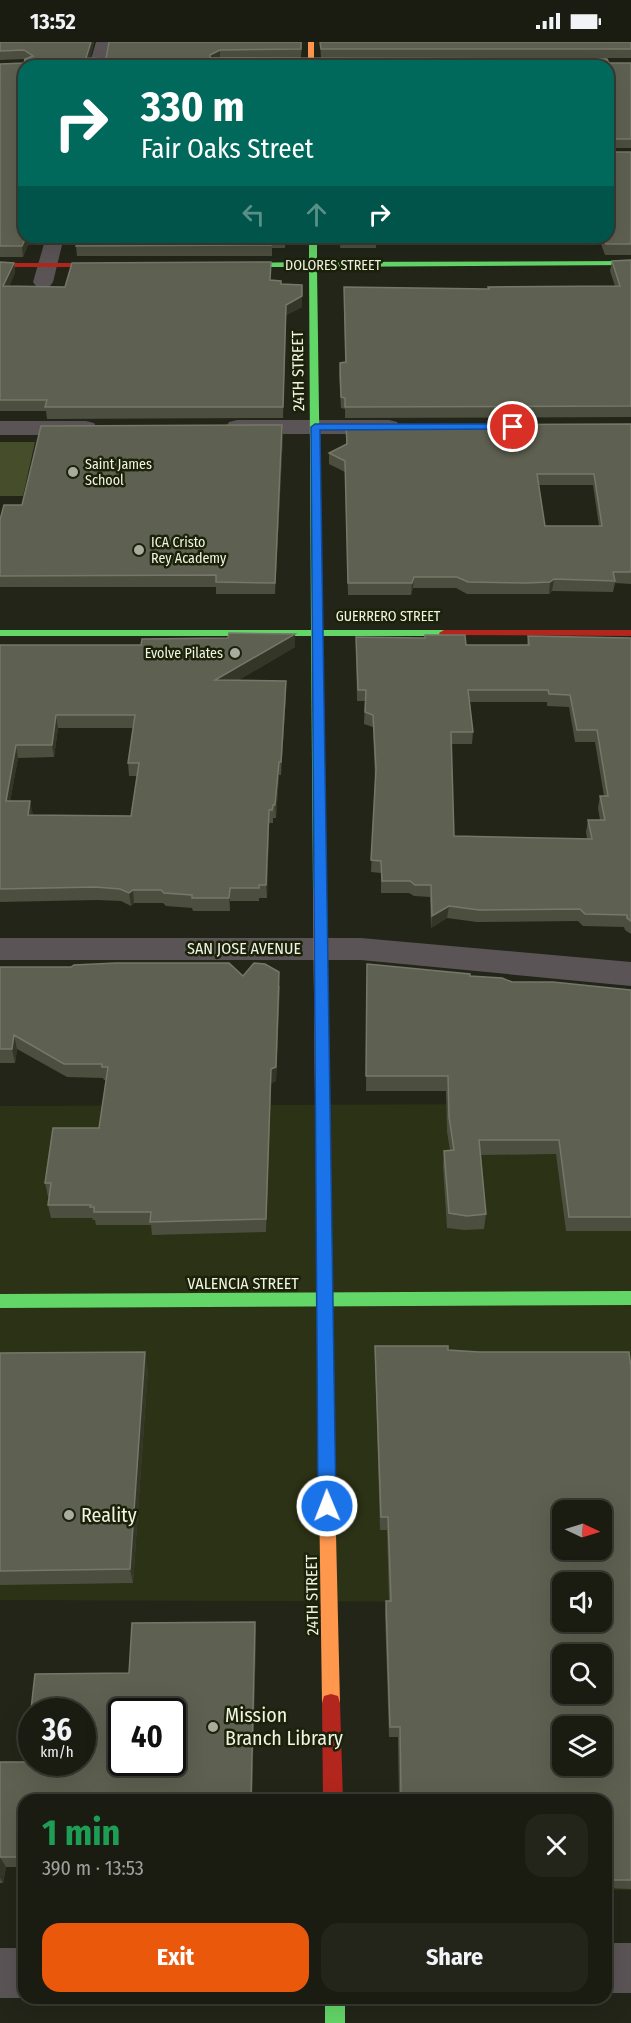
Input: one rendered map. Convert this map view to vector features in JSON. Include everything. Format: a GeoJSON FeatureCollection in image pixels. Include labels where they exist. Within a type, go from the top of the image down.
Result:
{"type":"FeatureCollection","features":[{"type":"Feature","properties":{"kind":"street"},"geometry":{"type":"LineString","coordinates":[[98,60],[103,42]]}},
{"type":"Feature","properties":{"kind":"street"},"geometry":{"type":"LineString","coordinates":[[311,42],[316,60]]}},
{"type":"Feature","properties":{"kind":"street"},"geometry":{"type":"LineString","coordinates":[[45,278],[54,243]]}},
{"type":"Feature","properties":{"kind":"street","name":"24TH STREET"},"geometry":{"type":"LineString","coordinates":[[313,243],[313,265],[308,281],[322,613],[317,632],[333,1794]]}},
{"type":"Feature","properties":{"kind":"street","name":"DOLORES STREET"},"geometry":{"type":"LineString","coordinates":[[210,265],[631,263]]}},
{"type":"Feature","properties":{"kind":"street"},"geometry":{"type":"LineString","coordinates":[[0,266],[45,278],[129,265]]}},
{"type":"Feature","properties":{"kind":"street","name":"DOLORES STREET"},"geometry":{"type":"LineString","coordinates":[[308,281],[331,281]]}},
{"type":"Feature","properties":{"kind":"street"},"geometry":{"type":"LineString","coordinates":[[212,427],[406,427]]}},
{"type":"Feature","properties":{"kind":"street"},"geometry":{"type":"LineString","coordinates":[[0,428],[106,428]]}},
{"type":"Feature","properties":{"kind":"street","name":"GUERRERO STREET"},"geometry":{"type":"LineString","coordinates":[[298,613],[322,613]]}},
{"type":"Feature","properties":{"kind":"street","name":"GUERRERO STREET"},"geometry":{"type":"LineString","coordinates":[[0,633],[631,633]]}},
{"type":"Feature","properties":{"kind":"street","name":"SAN JOSE AVENUE"},"geometry":{"type":"LineString","coordinates":[[0,950],[361,949],[631,974]]}},
{"type":"Feature","properties":{"kind":"street","name":"VALENCIA STREET"},"geometry":{"type":"LineString","coordinates":[[0,1301],[631,1298]]}},
{"type":"Feature","properties":{"kind":"street"},"geometry":{"type":"LineString","coordinates":[[612,1968],[631,1968]]}},
{"type":"Feature","properties":{"kind":"street"},"geometry":{"type":"LineString","coordinates":[[0,1973],[18,1973]]}},
{"type":"Feature","properties":{"kind":"street"},"geometry":{"type":"LineString","coordinates":[[335,2004],[335,2023]]}},
{"type":"Feature","properties":{"kind":"shaded area"},"geometry":{"type":"Polygon","coordinates":[[[0,442],[35,442],[23,496],[0,496],[0,442]]]}},
{"type":"Feature","properties":{"kind":"shaded area"},"geometry":{"type":"Polygon","coordinates":[[[540,1104],[631,1106],[631,1890],[612,1890],[612,1794],[591,1794],[590,1776],[612,1776],[612,1716],[560,1716],[559,1704],[612,1704],[612,1644],[553,1644],[550,1614],[552,1614],[552,1632],[612,1632],[612,1572],[572,1572],[570,1560],[612,1560],[612,1500],[552,1500],[552,1523],[510,1523],[509,1509],[506,1508],[514,1602],[0,1600],[0,1106],[540,1104]]]}},
{"type":"Feature","properties":{"kind":"building"},"geometry":{"type":"Polygon","coordinates":[[[0,42],[91,42],[86,58],[106,59],[109,42],[301,42],[301,49],[220,50],[210,55],[210,58],[608,60],[25,60],[33,56],[24,50],[0,51],[0,42]]]}},
{"type":"Feature","properties":{"kind":"building"},"geometry":{"type":"Polygon","coordinates":[[[320,42],[631,42],[631,49],[321,49],[320,42]]]}},
{"type":"Feature","properties":{"kind":"building"},"geometry":{"type":"Polygon","coordinates":[[[18,63],[18,243],[23,243],[22,246],[0,246],[0,64],[18,63]]]}},
{"type":"Feature","properties":{"kind":"building"},"geometry":{"type":"Polygon","coordinates":[[[614,63],[631,63],[631,139],[614,139],[614,63]]]}},
{"type":"Feature","properties":{"kind":"building"},"geometry":{"type":"Polygon","coordinates":[[[614,152],[631,152],[631,244],[606,244],[614,243],[614,152]]]}},
{"type":"Feature","properties":{"kind":"building"},"geometry":{"type":"Polygon","coordinates":[[[77,243],[271,243],[271,245],[76,246],[77,243]]]}},
{"type":"Feature","properties":{"kind":"building"},"geometry":{"type":"Polygon","coordinates":[[[631,260],[631,406],[345,407],[345,398],[341,397],[340,363],[346,362],[344,287],[489,289],[488,287],[620,286],[612,261],[631,260]]]}},
{"type":"Feature","properties":{"kind":"building"},"geometry":{"type":"Polygon","coordinates":[[[0,262],[14,263],[3,286],[65,287],[72,263],[271,262],[270,280],[281,281],[281,284],[302,285],[302,296],[286,305],[283,407],[45,407],[47,400],[0,400],[0,262]]]}},
{"type":"Feature","properties":{"kind":"building"},"geometry":{"type":"Polygon","coordinates":[[[631,424],[631,572],[613,572],[615,581],[554,579],[550,582],[527,583],[468,582],[457,577],[414,577],[412,583],[348,583],[345,461],[329,453],[347,444],[346,425],[631,424]],[[537,474],[545,526],[602,526],[594,474],[537,474]]]}},
{"type":"Feature","properties":{"kind":"building","name":"ICA Cristo Rey Academy"},"geometry":{"type":"Polygon","coordinates":[[[282,425],[275,583],[216,582],[216,575],[0,576],[0,520],[4,505],[22,505],[41,426],[282,425]]]}},
{"type":"Feature","properties":{"kind":"building"},"geometry":{"type":"Polygon","coordinates":[[[229,633],[295,634],[215,680],[286,681],[281,762],[279,762],[275,805],[272,810],[269,810],[266,885],[259,885],[259,888],[230,888],[229,898],[192,898],[192,895],[164,893],[161,890],[133,890],[129,893],[120,889],[95,887],[0,889],[0,645],[141,645],[142,639],[228,638],[229,633]],[[56,715],[52,745],[16,745],[6,801],[30,801],[28,815],[131,816],[139,763],[128,763],[135,715],[56,715]]]}},
{"type":"Feature","properties":{"kind":"building"},"geometry":{"type":"Polygon","coordinates":[[[425,635],[465,635],[466,645],[529,645],[528,636],[631,638],[631,921],[627,915],[585,914],[580,909],[479,910],[449,906],[432,916],[431,885],[415,885],[410,881],[382,881],[381,861],[371,860],[376,769],[373,715],[365,712],[366,690],[358,690],[356,637],[425,638],[425,635]],[[468,690],[473,732],[451,732],[454,836],[592,839],[588,820],[605,820],[600,796],[608,796],[597,730],[577,730],[570,695],[549,694],[548,690],[468,690]]]}},
{"type":"Feature","properties":{"kind":"building"},"geometry":{"type":"Polygon","coordinates":[[[116,963],[229,963],[243,976],[254,963],[265,964],[279,972],[276,1067],[271,1069],[266,1219],[150,1222],[151,1212],[94,1212],[94,1207],[90,1207],[91,1205],[48,1205],[51,1183],[45,1183],[53,1128],[99,1128],[108,1067],[102,1067],[102,1064],[64,1064],[14,1035],[12,1049],[0,1049],[0,967],[71,967],[116,963]]]}},
{"type":"Feature","properties":{"kind":"building"},"geometry":{"type":"Polygon","coordinates":[[[367,964],[470,974],[470,976],[502,978],[512,982],[553,982],[631,990],[631,1217],[569,1217],[559,1140],[479,1140],[486,1214],[467,1216],[449,1213],[444,1151],[454,1150],[449,1117],[448,1076],[366,1076],[367,964]]]}},
{"type":"Feature","properties":{"kind":"building"},"geometry":{"type":"Polygon","coordinates":[[[375,1346],[448,1346],[448,1350],[479,1352],[629,1352],[631,1368],[631,1880],[612,1880],[612,1794],[401,1794],[400,1727],[390,1727],[386,1601],[391,1601],[388,1517],[381,1517],[375,1346]]]}},
{"type":"Feature","properties":{"kind":"building","name":"Reality"},"geometry":{"type":"Polygon","coordinates":[[[145,1352],[130,1569],[0,1571],[0,1353],[145,1352]]]}},
{"type":"Feature","properties":{"kind":"building","name":"Mission Branch Library"},"geometry":{"type":"Polygon","coordinates":[[[255,1622],[251,1794],[18,1794],[18,1857],[0,1857],[0,1762],[18,1762],[18,1776],[96,1776],[96,1698],[32,1698],[35,1674],[129,1673],[132,1623],[255,1622]]]}},
{"type":"Feature","properties":{"kind":"traffic: fast"},"geometry":{"type":"LineString","coordinates":[[313,243],[319,891]]}},
{"type":"Feature","properties":{"kind":"traffic: fast"},"geometry":{"type":"LineString","coordinates":[[227,265],[631,263]]}},
{"type":"Feature","properties":{"kind":"traffic: fast"},"geometry":{"type":"LineString","coordinates":[[0,633],[444,633]]}},
{"type":"Feature","properties":{"kind":"traffic: fast"},"geometry":{"type":"LineString","coordinates":[[0,1301],[631,1298]]}},
{"type":"Feature","properties":{"kind":"traffic: fast"},"geometry":{"type":"LineString","coordinates":[[335,2004],[335,2023]]}},
{"type":"Feature","properties":{"kind":"traffic: slow"},"geometry":{"type":"LineString","coordinates":[[311,42],[311,60]]}},
{"type":"Feature","properties":{"kind":"traffic: slow"},"geometry":{"type":"LineString","coordinates":[[319,891],[323,1198]]}},
{"type":"Feature","properties":{"kind":"traffic: slow"},"geometry":{"type":"LineString","coordinates":[[327,1492],[331,1703]]}},
{"type":"Feature","properties":{"kind":"traffic: jam"},"geometry":{"type":"LineString","coordinates":[[0,265],[115,265]]}},
{"type":"Feature","properties":{"kind":"traffic: jam"},"geometry":{"type":"LineString","coordinates":[[444,633],[631,633]]}},
{"type":"Feature","properties":{"kind":"traffic: jam"},"geometry":{"type":"LineString","coordinates":[[323,1198],[327,1492]]}},
{"type":"Feature","properties":{"kind":"traffic: jam"},"geometry":{"type":"LineString","coordinates":[[331,1703],[333,1794]]}},
{"type":"Feature","properties":{"kind":"place","name":"Saint James School"},"geometry":{"type":"Point","coordinates":[73,472]}},
{"type":"Feature","properties":{"kind":"place","name":"ICA Cristo Rey Academy"},"geometry":{"type":"Point","coordinates":[139,550]}},
{"type":"Feature","properties":{"kind":"place","name":"Evolve Pilates"},"geometry":{"type":"Point","coordinates":[235,653]}},
{"type":"Feature","properties":{"kind":"place","name":"Reality"},"geometry":{"type":"Point","coordinates":[69,1515]}},
{"type":"Feature","properties":{"kind":"place","name":"Mission Branch Library"},"geometry":{"type":"Point","coordinates":[213,1727]}},
{"type":"Feature","properties":{"kind":"route"},"geometry":{"type":"LineString","coordinates":[[327,1506],[315,427],[513,427]]}}]}
